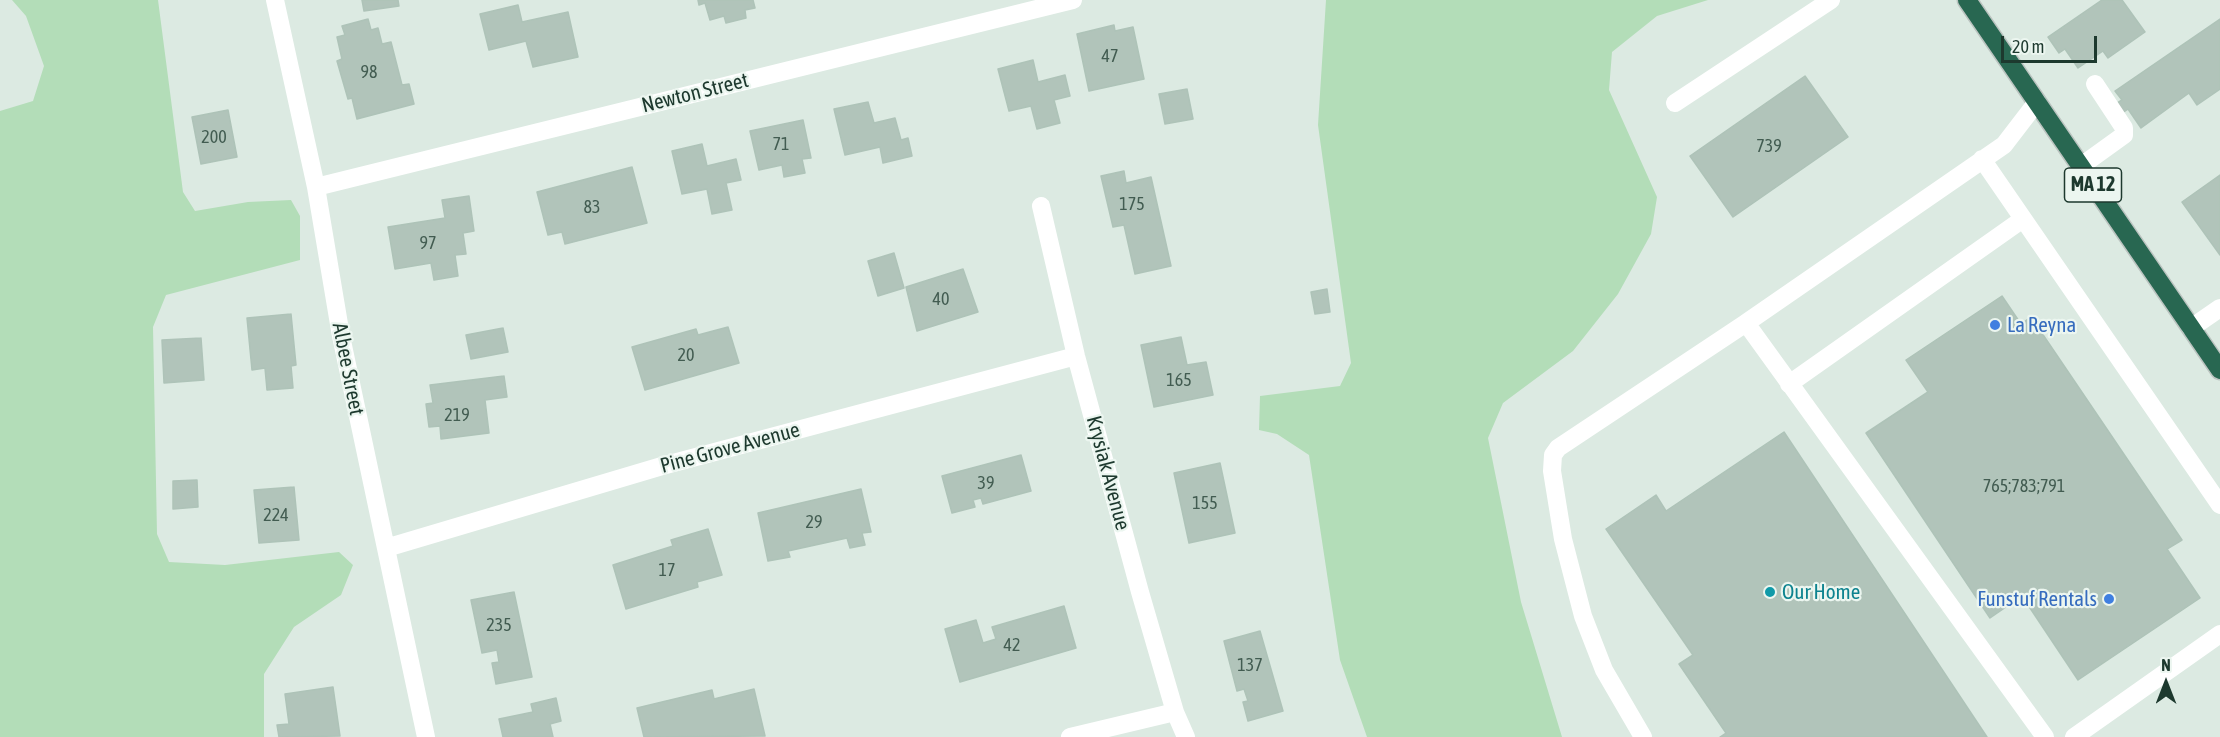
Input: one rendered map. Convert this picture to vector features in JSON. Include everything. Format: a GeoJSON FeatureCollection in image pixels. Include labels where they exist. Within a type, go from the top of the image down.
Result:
{"type":"FeatureCollection","features":[{"type":"Feature","properties":{"kind":"highway","name":"MA 12"},"geometry":{"type":"LineString","coordinates":[[1967,0],[2220,370]]}},
{"type":"Feature","properties":{"kind":"street","name":"Albee Street"},"geometry":{"type":"LineString","coordinates":[[275,0],[316,187],[341,336],[426,737]]}},
{"type":"Feature","properties":{"kind":"street","name":"Newton Street"},"geometry":{"type":"LineString","coordinates":[[316,187],[1074,0]]}},
{"type":"Feature","properties":{"kind":"street"},"geometry":{"type":"LineString","coordinates":[[1675,103],[1831,0]]}},
{"type":"Feature","properties":{"kind":"street"},"geometry":{"type":"LineString","coordinates":[[2081,166],[2124,135],[2124,128],[2095,84]]}},
{"type":"Feature","properties":{"kind":"street"},"geometry":{"type":"LineString","coordinates":[[1642,737],[1604,670],[1583,616],[1563,539],[1552,471],[1553,455],[1558,448],[1746,323],[2004,145],[2037,102]]}},
{"type":"Feature","properties":{"kind":"street"},"geometry":{"type":"LineString","coordinates":[[1982,159],[2220,506]]}},
{"type":"Feature","properties":{"kind":"street","name":"Krysiak Avenue"},"geometry":{"type":"LineString","coordinates":[[1041,206],[1076,356],[1175,712],[1186,737]]}},
{"type":"Feature","properties":{"kind":"street"},"geometry":{"type":"LineString","coordinates":[[1789,384],[2023,219]]}},
{"type":"Feature","properties":{"kind":"street"},"geometry":{"type":"LineString","coordinates":[[2191,328],[2220,308]]}},
{"type":"Feature","properties":{"kind":"street"},"geometry":{"type":"LineString","coordinates":[[1746,323],[2045,737]]}},
{"type":"Feature","properties":{"kind":"street","name":"Pine Grove Avenue"},"geometry":{"type":"LineString","coordinates":[[386,548],[662,466],[1076,356]]}},
{"type":"Feature","properties":{"kind":"street"},"geometry":{"type":"LineString","coordinates":[[2074,737],[2098,730],[2220,634]]}},
{"type":"Feature","properties":{"kind":"street"},"geometry":{"type":"LineString","coordinates":[[1070,737],[1175,712]]}},
{"type":"Feature","properties":{"kind":"green space"},"geometry":{"type":"Polygon","coordinates":[[[12,0],[158,0],[183,192],[195,211],[248,202],[291,200],[300,216],[300,260],[166,295],[153,327],[157,534],[169,562],[225,565],[339,552],[353,565],[341,595],[294,627],[264,674],[264,737],[0,737],[0,111],[33,101],[44,66],[26,16],[12,0]]]}},
{"type":"Feature","properties":{"kind":"green space"},"geometry":{"type":"Polygon","coordinates":[[[1326,0],[1708,0],[1657,16],[1612,52],[1609,90],[1657,197],[1651,234],[1618,294],[1573,351],[1503,403],[1488,438],[1521,602],[1562,737],[1367,737],[1340,660],[1309,455],[1277,434],[1259,430],[1260,396],[1340,386],[1351,363],[1318,125],[1326,0]]]}},
{"type":"Feature","properties":{"kind":"building"},"geometry":{"type":"Polygon","coordinates":[[[362,0],[398,0],[399,6],[364,11],[362,0]]]}},
{"type":"Feature","properties":{"kind":"building"},"geometry":{"type":"Polygon","coordinates":[[[698,0],[753,0],[755,8],[745,10],[746,18],[726,23],[724,16],[710,20],[705,3],[699,5],[698,0]]]}},
{"type":"Feature","properties":{"kind":"building"},"geometry":{"type":"Polygon","coordinates":[[[2102,0],[2122,0],[2145,32],[2108,58],[2103,51],[2078,68],[2065,49],[2059,53],[2048,37],[2102,0]]]}},
{"type":"Feature","properties":{"kind":"building"},"geometry":{"type":"Polygon","coordinates":[[[518,5],[522,22],[568,12],[578,57],[533,67],[526,41],[489,50],[480,14],[518,5]]]}},
{"type":"Feature","properties":{"kind":"building"},"geometry":{"type":"Polygon","coordinates":[[[368,19],[371,30],[378,28],[382,44],[391,42],[402,85],[409,84],[414,104],[357,119],[352,98],[348,99],[337,61],[342,59],[337,37],[345,35],[342,26],[368,19]]]}},
{"type":"Feature","properties":{"kind":"building"},"geometry":{"type":"Polygon","coordinates":[[[2220,19],[2220,89],[2197,105],[2189,93],[2141,128],[2128,109],[2121,114],[2114,105],[2122,100],[2115,91],[2220,19]]]}},
{"type":"Feature","properties":{"kind":"building"},"geometry":{"type":"Polygon","coordinates":[[[1114,25],[1115,31],[1133,27],[1144,79],[1089,91],[1077,34],[1114,25]]]}},
{"type":"Feature","properties":{"kind":"building"},"geometry":{"type":"Polygon","coordinates":[[[1033,60],[1038,82],[1065,75],[1070,96],[1054,100],[1060,123],[1037,129],[1031,106],[1009,111],[998,69],[1033,60]]]}},
{"type":"Feature","properties":{"kind":"building"},"geometry":{"type":"Polygon","coordinates":[[[1805,76],[1848,137],[1733,217],[1690,156],[1805,76]]]}},
{"type":"Feature","properties":{"kind":"building"},"geometry":{"type":"Polygon","coordinates":[[[1187,89],[1193,119],[1165,124],[1159,94],[1187,89]]]}},
{"type":"Feature","properties":{"kind":"building"},"geometry":{"type":"Polygon","coordinates":[[[868,102],[874,123],[895,118],[901,140],[908,138],[912,156],[883,163],[880,147],[845,155],[834,109],[868,102]]]}},
{"type":"Feature","properties":{"kind":"building"},"geometry":{"type":"Polygon","coordinates":[[[228,110],[237,157],[201,164],[192,117],[228,110]]]}},
{"type":"Feature","properties":{"kind":"building"},"geometry":{"type":"Polygon","coordinates":[[[803,120],[811,158],[802,159],[805,173],[784,177],[782,165],[759,170],[750,131],[803,120]]]}},
{"type":"Feature","properties":{"kind":"building"},"geometry":{"type":"Polygon","coordinates":[[[702,144],[707,166],[736,159],[741,180],[726,183],[732,210],[712,214],[707,189],[682,194],[672,151],[702,144]]]}},
{"type":"Feature","properties":{"kind":"building"},"geometry":{"type":"Polygon","coordinates":[[[632,167],[647,223],[565,244],[562,232],[548,235],[537,192],[632,167]]]}},
{"type":"Feature","properties":{"kind":"building"},"geometry":{"type":"Polygon","coordinates":[[[1124,171],[1126,183],[1151,177],[1171,266],[1135,274],[1124,225],[1113,227],[1101,176],[1124,171]]]}},
{"type":"Feature","properties":{"kind":"building"},"geometry":{"type":"Polygon","coordinates":[[[2220,175],[2220,255],[2182,202],[2220,175]]]}},
{"type":"Feature","properties":{"kind":"building"},"geometry":{"type":"Polygon","coordinates":[[[469,196],[474,231],[463,233],[466,254],[455,255],[458,276],[434,280],[431,263],[395,269],[388,227],[445,218],[442,200],[469,196]]]}},
{"type":"Feature","properties":{"kind":"building"},"geometry":{"type":"Polygon","coordinates":[[[894,253],[904,288],[878,296],[868,261],[894,253]]]}},
{"type":"Feature","properties":{"kind":"building"},"geometry":{"type":"Polygon","coordinates":[[[963,269],[978,312],[917,331],[906,287],[963,269]]]}},
{"type":"Feature","properties":{"kind":"building"},"geometry":{"type":"Polygon","coordinates":[[[1327,289],[1330,312],[1315,314],[1311,292],[1327,289]]]}},
{"type":"Feature","properties":{"kind":"building"},"geometry":{"type":"Polygon","coordinates":[[[2002,296],[2021,324],[2031,317],[2182,540],[2167,549],[2200,598],[2078,680],[2022,596],[1990,618],[1866,433],[1928,392],[1906,360],[2002,296]]]}},
{"type":"Feature","properties":{"kind":"building"},"geometry":{"type":"Polygon","coordinates":[[[291,314],[296,365],[291,366],[293,388],[267,390],[265,368],[252,370],[247,318],[291,314]]]}},
{"type":"Feature","properties":{"kind":"building"},"geometry":{"type":"Polygon","coordinates":[[[728,327],[739,363],[645,390],[632,347],[696,329],[698,335],[728,327]]]}},
{"type":"Feature","properties":{"kind":"building"},"geometry":{"type":"Polygon","coordinates":[[[503,328],[508,352],[471,359],[466,335],[503,328]]]}},
{"type":"Feature","properties":{"kind":"building"},"geometry":{"type":"Polygon","coordinates":[[[1181,337],[1187,365],[1206,362],[1213,395],[1154,407],[1141,345],[1181,337]]]}},
{"type":"Feature","properties":{"kind":"building"},"geometry":{"type":"Polygon","coordinates":[[[201,338],[204,380],[164,383],[162,340],[201,338]]]}},
{"type":"Feature","properties":{"kind":"building"},"geometry":{"type":"Polygon","coordinates":[[[504,376],[507,397],[485,400],[489,433],[441,439],[440,426],[429,427],[426,404],[433,403],[430,385],[504,376]]]}},
{"type":"Feature","properties":{"kind":"building","name":"Our Home"},"geometry":{"type":"Polygon","coordinates":[[[1784,432],[1987,737],[1720,737],[1726,733],[1679,664],[1693,655],[1606,529],[1656,495],[1666,511],[1784,432]]]}},
{"type":"Feature","properties":{"kind":"building"},"geometry":{"type":"Polygon","coordinates":[[[1021,455],[1031,491],[983,504],[981,498],[973,500],[975,507],[952,513],[942,476],[1021,455]]]}},
{"type":"Feature","properties":{"kind":"building"},"geometry":{"type":"Polygon","coordinates":[[[1220,463],[1235,533],[1189,543],[1174,473],[1220,463]]]}},
{"type":"Feature","properties":{"kind":"building"},"geometry":{"type":"Polygon","coordinates":[[[197,480],[198,507],[173,509],[173,481],[197,480]]]}},
{"type":"Feature","properties":{"kind":"building"},"geometry":{"type":"Polygon","coordinates":[[[294,487],[299,540],[259,543],[254,490],[294,487]]]}},
{"type":"Feature","properties":{"kind":"building"},"geometry":{"type":"Polygon","coordinates":[[[861,489],[871,532],[862,533],[865,545],[850,548],[847,538],[788,551],[790,557],[768,561],[758,513],[861,489]]]}},
{"type":"Feature","properties":{"kind":"building"},"geometry":{"type":"Polygon","coordinates":[[[708,529],[722,575],[697,582],[698,587],[626,609],[613,565],[673,546],[671,540],[708,529]]]}},
{"type":"Feature","properties":{"kind":"building"},"geometry":{"type":"Polygon","coordinates":[[[514,592],[532,677],[496,684],[492,663],[499,662],[497,650],[482,653],[471,600],[514,592]]]}},
{"type":"Feature","properties":{"kind":"building"},"geometry":{"type":"Polygon","coordinates":[[[1064,606],[1076,648],[960,682],[945,629],[976,620],[983,643],[996,639],[992,627],[1064,606]]]}},
{"type":"Feature","properties":{"kind":"building"},"geometry":{"type":"Polygon","coordinates":[[[1260,631],[1283,711],[1248,721],[1243,702],[1248,701],[1244,689],[1237,691],[1224,641],[1260,631]]]}},
{"type":"Feature","properties":{"kind":"building"},"geometry":{"type":"Polygon","coordinates":[[[333,687],[340,736],[279,737],[277,725],[289,724],[285,694],[333,687]]]}},
{"type":"Feature","properties":{"kind":"building"},"geometry":{"type":"Polygon","coordinates":[[[754,689],[765,736],[644,737],[637,708],[712,690],[714,699],[754,689]]]}},
{"type":"Feature","properties":{"kind":"building"},"geometry":{"type":"Polygon","coordinates":[[[556,698],[561,721],[550,724],[553,737],[503,737],[499,719],[533,712],[531,704],[556,698]]]}},
{"type":"Feature","properties":{"kind":"place","name":"La Reyna"},"geometry":{"type":"Point","coordinates":[1995,325]}},
{"type":"Feature","properties":{"kind":"place","name":"Our Home"},"geometry":{"type":"Point","coordinates":[1770,592]}},
{"type":"Feature","properties":{"kind":"place","name":"Funstuf Rentals"},"geometry":{"type":"Point","coordinates":[2109,599]}}]}
